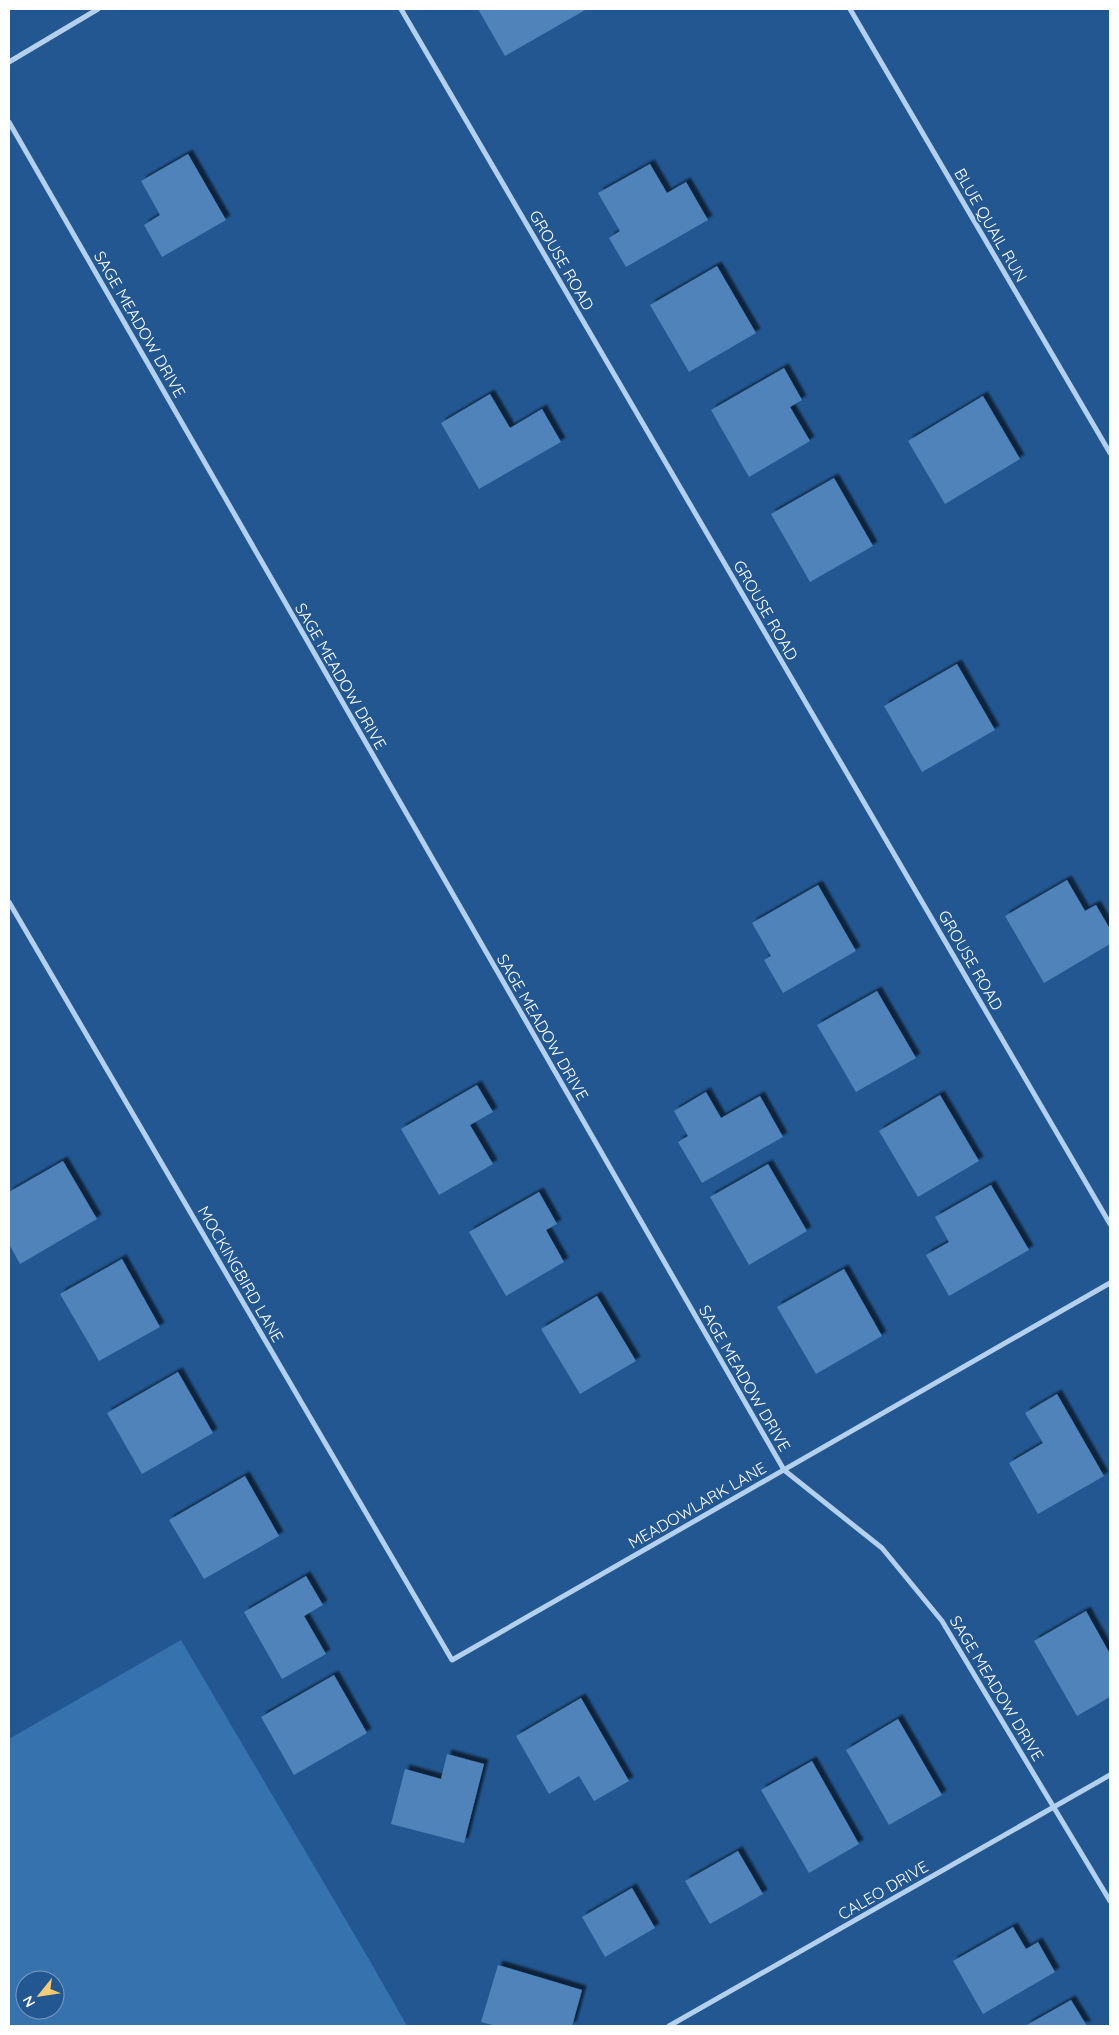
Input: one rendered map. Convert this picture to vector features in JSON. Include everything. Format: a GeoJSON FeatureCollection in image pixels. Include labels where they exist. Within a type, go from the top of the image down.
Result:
{"type":"FeatureCollection","features":[{"type":"Feature","properties":{"kind":"street"},"geometry":{"type":"LineString","coordinates":[[9,62],[98,9]]}},
{"type":"Feature","properties":{"kind":"street","name":"GROUSE ROAD"},"geometry":{"type":"LineString","coordinates":[[401,9],[1110,1224]]}},
{"type":"Feature","properties":{"kind":"street","name":"BLUE QUAIL RUN"},"geometry":{"type":"LineString","coordinates":[[850,9],[1110,453]]}},
{"type":"Feature","properties":{"kind":"street","name":"SAGE MEADOW DRIVE"},"geometry":{"type":"LineString","coordinates":[[9,122],[784,1470],[882,1548],[942,1621],[1110,1901]]}},
{"type":"Feature","properties":{"kind":"street","name":"MOCKINGBIRD LANE"},"geometry":{"type":"LineString","coordinates":[[9,902],[452,1660]]}},
{"type":"Feature","properties":{"kind":"street","name":"MEADOWLARK LANE"},"geometry":{"type":"LineString","coordinates":[[452,1660],[1110,1283]]}},
{"type":"Feature","properties":{"kind":"street","name":"CALEO DRIVE"},"geometry":{"type":"LineString","coordinates":[[669,2026],[1110,1775]]}},
{"type":"Feature","properties":{"kind":"shaded area"},"geometry":{"type":"Polygon","coordinates":[[[181,1640],[407,2026],[9,2026],[9,1739],[181,1640]]]}},
{"type":"Feature","properties":{"kind":"building"},"geometry":{"type":"Polygon","coordinates":[[[478,9],[587,9],[505,56],[478,9]]]}},
{"type":"Feature","properties":{"kind":"building"},"geometry":{"type":"Polygon","coordinates":[[[188,154],[226,220],[162,257],[144,225],[160,215],[141,181],[188,154]]]}},
{"type":"Feature","properties":{"kind":"building"},"geometry":{"type":"Polygon","coordinates":[[[650,164],[667,193],[686,182],[708,220],[626,267],[609,238],[620,231],[598,193],[650,164]]]}},
{"type":"Feature","properties":{"kind":"building"},"geometry":{"type":"Polygon","coordinates":[[[717,266],[756,333],[689,372],[650,305],[717,266]]]}},
{"type":"Feature","properties":{"kind":"building"},"geometry":{"type":"Polygon","coordinates":[[[784,368],[802,400],[790,407],[810,441],[749,477],[711,410],[784,368]]]}},
{"type":"Feature","properties":{"kind":"building"},"geometry":{"type":"Polygon","coordinates":[[[490,394],[510,428],[542,409],[561,442],[479,489],[441,423],[490,394]]]}},
{"type":"Feature","properties":{"kind":"building"},"geometry":{"type":"Polygon","coordinates":[[[983,396],[1020,459],[945,504],[908,441],[983,396]]]}},
{"type":"Feature","properties":{"kind":"building"},"geometry":{"type":"Polygon","coordinates":[[[834,478],[873,546],[810,582],[771,514],[834,478]]]}},
{"type":"Feature","properties":{"kind":"building"},"geometry":{"type":"Polygon","coordinates":[[[957,664],[995,730],[922,772],[884,706],[957,664]]]}},
{"type":"Feature","properties":{"kind":"building"},"geometry":{"type":"Polygon","coordinates":[[[1067,880],[1085,911],[1096,905],[1110,929],[1110,944],[1044,983],[1005,916],[1067,880]]]}},
{"type":"Feature","properties":{"kind":"building"},"geometry":{"type":"Polygon","coordinates":[[[818,885],[856,951],[783,993],[764,960],[771,956],[752,923],[818,885]]]}},
{"type":"Feature","properties":{"kind":"building"},"geometry":{"type":"Polygon","coordinates":[[[877,991],[916,1058],[856,1092],[817,1025],[877,991]]]}},
{"type":"Feature","properties":{"kind":"building"},"geometry":{"type":"Polygon","coordinates":[[[477,1085],[493,1112],[470,1125],[493,1164],[439,1195],[401,1129],[477,1085]]]}},
{"type":"Feature","properties":{"kind":"building"},"geometry":{"type":"Polygon","coordinates":[[[706,1092],[721,1118],[760,1096],[783,1137],[702,1183],[678,1142],[688,1136],[674,1111],[706,1092]]]}},
{"type":"Feature","properties":{"kind":"building"},"geometry":{"type":"Polygon","coordinates":[[[940,1095],[979,1161],[918,1197],[879,1131],[940,1095]]]}},
{"type":"Feature","properties":{"kind":"building"},"geometry":{"type":"Polygon","coordinates":[[[63,1161],[97,1219],[20,1264],[9,1244],[9,1192],[63,1161]]]}},
{"type":"Feature","properties":{"kind":"building"},"geometry":{"type":"Polygon","coordinates":[[[768,1164],[807,1231],[749,1265],[710,1197],[768,1164]]]}},
{"type":"Feature","properties":{"kind":"building"},"geometry":{"type":"Polygon","coordinates":[[[991,1185],[1029,1250],[949,1296],[926,1255],[949,1242],[935,1217],[991,1185]]]}},
{"type":"Feature","properties":{"kind":"building"},"geometry":{"type":"Polygon","coordinates":[[[539,1192],[557,1224],[546,1230],[564,1262],[506,1296],[469,1232],[539,1192]]]}},
{"type":"Feature","properties":{"kind":"building"},"geometry":{"type":"Polygon","coordinates":[[[122,1259],[160,1327],[99,1361],[60,1294],[122,1259]]]}},
{"type":"Feature","properties":{"kind":"building"},"geometry":{"type":"Polygon","coordinates":[[[844,1269],[882,1336],[816,1374],[777,1307],[844,1269]]]}},
{"type":"Feature","properties":{"kind":"building"},"geometry":{"type":"Polygon","coordinates":[[[597,1296],[636,1361],[580,1394],[541,1329],[597,1296]]]}},
{"type":"Feature","properties":{"kind":"building"},"geometry":{"type":"Polygon","coordinates":[[[178,1372],[213,1433],[142,1474],[107,1413],[178,1372]]]}},
{"type":"Feature","properties":{"kind":"building"},"geometry":{"type":"Polygon","coordinates":[[[1057,1394],[1104,1476],[1038,1514],[1009,1463],[1043,1443],[1025,1413],[1057,1394]]]}},
{"type":"Feature","properties":{"kind":"building"},"geometry":{"type":"Polygon","coordinates":[[[245,1476],[279,1536],[204,1579],[169,1520],[245,1476]]]}},
{"type":"Feature","properties":{"kind":"building"},"geometry":{"type":"Polygon","coordinates":[[[306,1576],[323,1605],[304,1616],[326,1654],[282,1679],[244,1612],[306,1576]]]}},
{"type":"Feature","properties":{"kind":"building"},"geometry":{"type":"Polygon","coordinates":[[[1086,1611],[1110,1654],[1110,1697],[1077,1716],[1034,1641],[1086,1611]]]}},
{"type":"Feature","properties":{"kind":"building"},"geometry":{"type":"Polygon","coordinates":[[[334,1675],[367,1733],[294,1775],[261,1717],[334,1675]]]}},
{"type":"Feature","properties":{"kind":"building"},"geometry":{"type":"Polygon","coordinates":[[[581,1698],[629,1781],[594,1801],[579,1776],[549,1794],[516,1736],[581,1698]]]}},
{"type":"Feature","properties":{"kind":"building"},"geometry":{"type":"Polygon","coordinates":[[[898,1719],[942,1795],[889,1825],[846,1750],[898,1719]]]}},
{"type":"Feature","properties":{"kind":"building"},"geometry":{"type":"Polygon","coordinates":[[[447,1754],[484,1764],[464,1843],[391,1824],[405,1769],[441,1779],[447,1754]]]}},
{"type":"Feature","properties":{"kind":"building"},"geometry":{"type":"Polygon","coordinates":[[[812,1761],[859,1844],[809,1873],[761,1790],[812,1761]]]}},
{"type":"Feature","properties":{"kind":"building"},"geometry":{"type":"Polygon","coordinates":[[[738,1851],[763,1894],[710,1924],[685,1881],[738,1851]]]}},
{"type":"Feature","properties":{"kind":"building"},"geometry":{"type":"Polygon","coordinates":[[[632,1888],[655,1928],[605,1957],[582,1917],[632,1888]]]}},
{"type":"Feature","properties":{"kind":"building"},"geometry":{"type":"Polygon","coordinates":[[[1013,1927],[1026,1949],[1038,1942],[1055,1972],[983,2014],[953,1961],[1013,1927]]]}},
{"type":"Feature","properties":{"kind":"building"},"geometry":{"type":"Polygon","coordinates":[[[498,1965],[582,1990],[572,2026],[496,2026],[481,2022],[498,1965]]]}},
{"type":"Feature","properties":{"kind":"building"},"geometry":{"type":"Polygon","coordinates":[[[1071,2000],[1087,2026],[1025,2026],[1071,2000]]]}}]}
